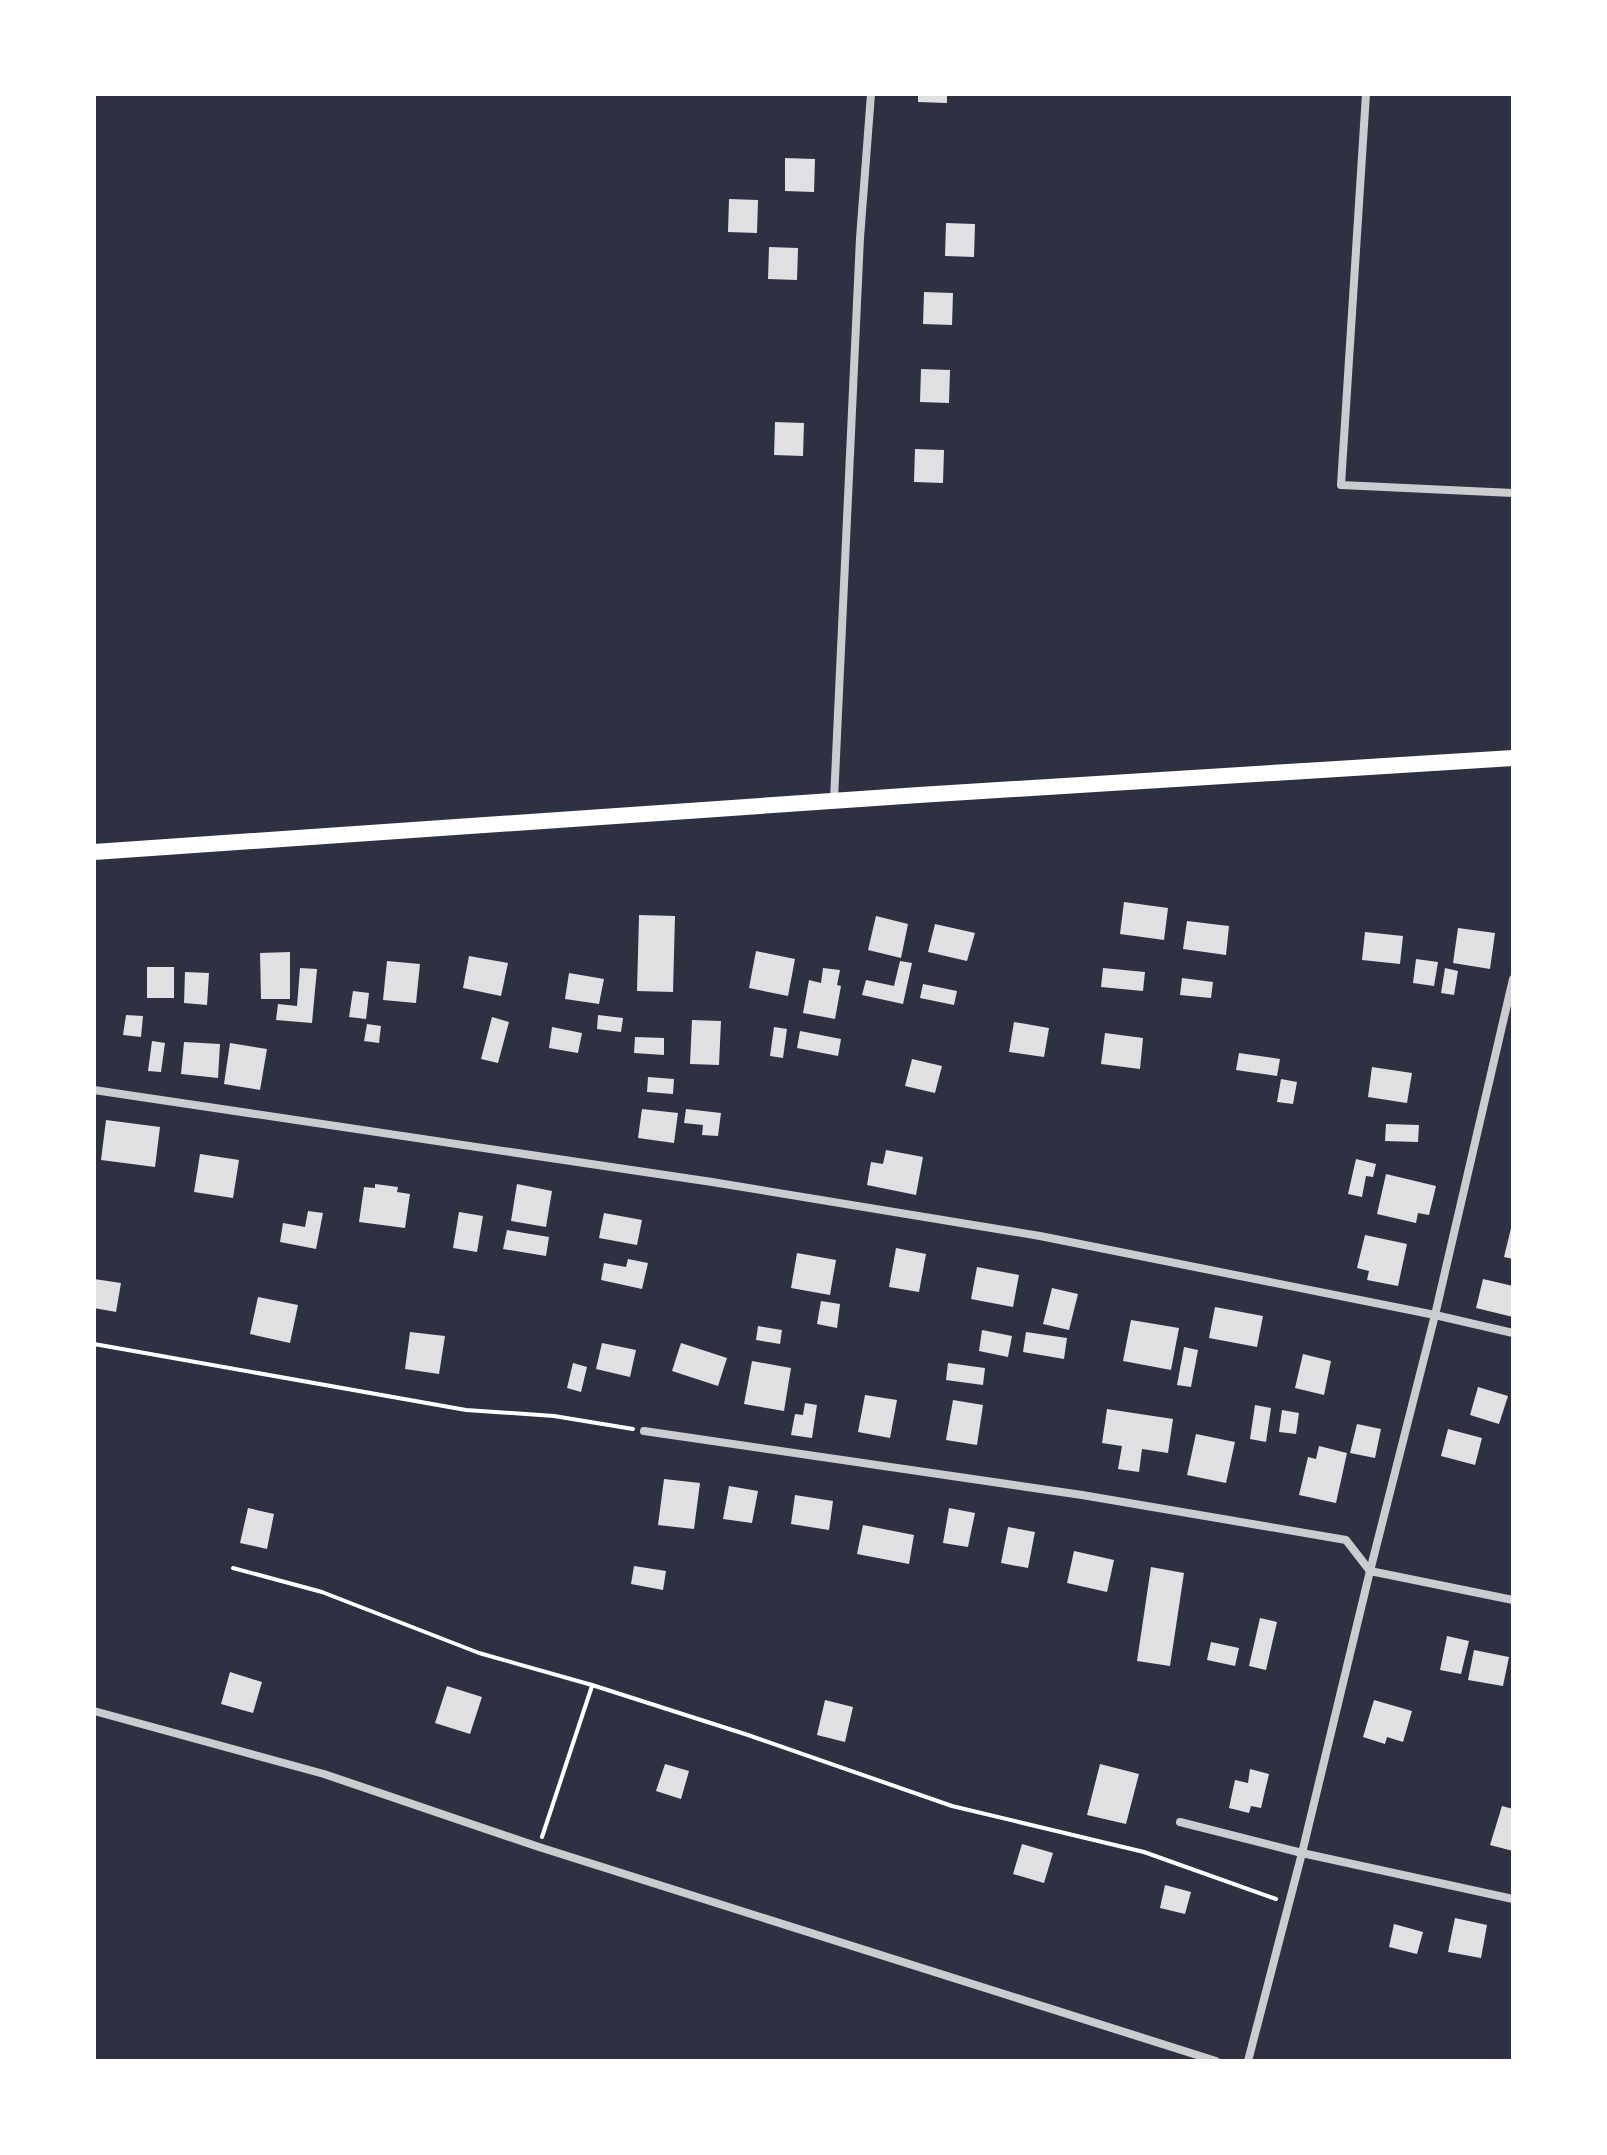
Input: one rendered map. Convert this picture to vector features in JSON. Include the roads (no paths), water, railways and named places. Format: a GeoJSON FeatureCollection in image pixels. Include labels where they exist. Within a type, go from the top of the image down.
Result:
{"type":"FeatureCollection","features":[{"type":"Feature","properties":{"kind":"highway"},"geometry":{"type":"LineString","coordinates":[[94,852],[1513,758]]}},
{"type":"Feature","properties":{"kind":"street"},"geometry":{"type":"LineString","coordinates":[[833,801],[860,238],[871,94]]}},
{"type":"Feature","properties":{"kind":"street"},"geometry":{"type":"LineString","coordinates":[[1366,94],[1341,485],[1513,493]]}},
{"type":"Feature","properties":{"kind":"street"},"geometry":{"type":"LineString","coordinates":[[1248,2061],[1435,1315],[1513,979]]}},
{"type":"Feature","properties":{"kind":"street"},"geometry":{"type":"LineString","coordinates":[[94,1090],[712,1182],[1040,1236],[1513,1333]]}},
{"type":"Feature","properties":{"kind":"street"},"geometry":{"type":"LineString","coordinates":[[644,1431],[1082,1495],[1346,1540],[1370,1571],[1513,1600]]}},
{"type":"Feature","properties":{"kind":"street"},"geometry":{"type":"LineString","coordinates":[[94,1711],[324,1774],[539,1847],[1216,2061]]}},
{"type":"Feature","properties":{"kind":"street"},"geometry":{"type":"LineString","coordinates":[[1180,1822],[1302,1853],[1513,1899]]}}]}
